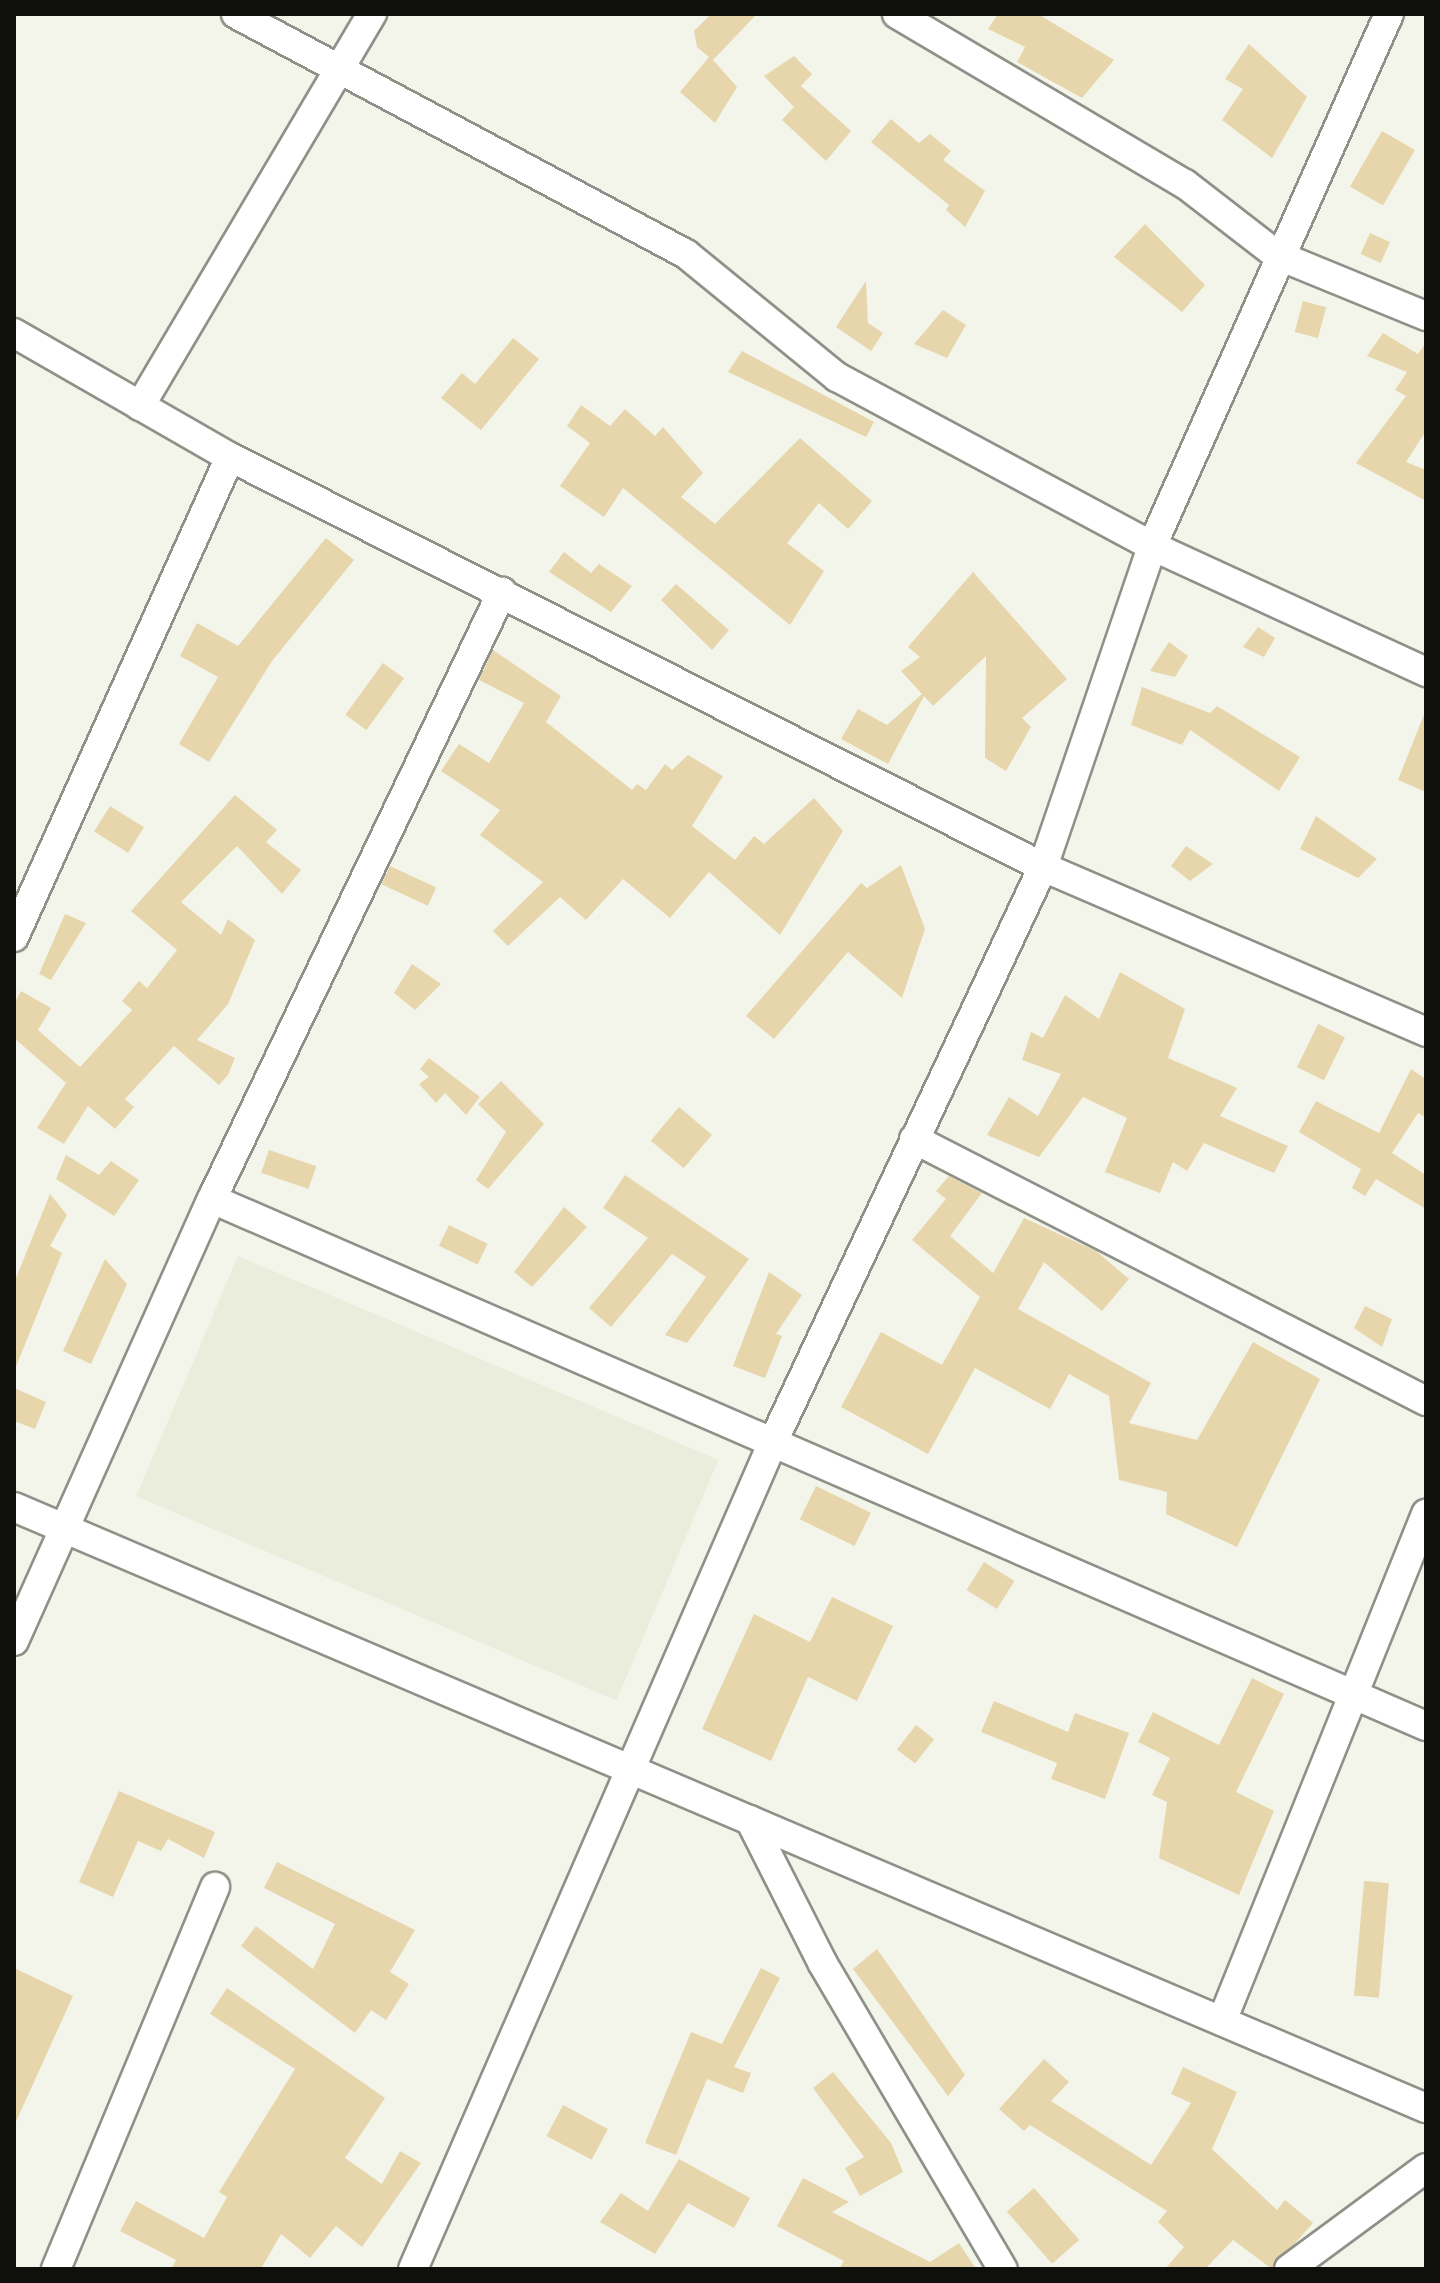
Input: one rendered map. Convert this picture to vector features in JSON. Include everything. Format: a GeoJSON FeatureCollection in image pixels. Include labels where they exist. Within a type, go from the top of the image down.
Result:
{"type":"FeatureCollection","features":[{"type":"Feature","properties":{"kind":"street"},"geometry":{"type":"LineString","coordinates":[[236,14],[686,254],[837,377],[1152,546],[1426,672]]}},
{"type":"Feature","properties":{"kind":"street"},"geometry":{"type":"LineString","coordinates":[[140,406],[372,14]]}},
{"type":"Feature","properties":{"kind":"street"},"geometry":{"type":"LineString","coordinates":[[897,14],[1185,184],[1277,255],[1426,316]]}},
{"type":"Feature","properties":{"kind":"street"},"geometry":{"type":"LineString","coordinates":[[413,2269],[773,1442],[1043,867],[1152,546],[1277,255],[1389,14]]}},
{"type":"Feature","properties":{"kind":"street"},"geometry":{"type":"LineString","coordinates":[[14,333],[230,457],[1043,867],[1426,1032]]}},
{"type":"Feature","properties":{"kind":"street"},"geometry":{"type":"LineString","coordinates":[[14,937],[230,457]]}},
{"type":"Feature","properties":{"kind":"street"},"geometry":{"type":"LineString","coordinates":[[14,1641],[62,1527],[212,1199],[502,592]]}},
{"type":"Feature","properties":{"kind":"street"},"geometry":{"type":"LineString","coordinates":[[914,1139],[1426,1401]]}},
{"type":"Feature","properties":{"kind":"street"},"geometry":{"type":"LineString","coordinates":[[212,1199],[1426,1726]]}},
{"type":"Feature","properties":{"kind":"street"},"geometry":{"type":"LineString","coordinates":[[14,1507],[1426,2108]]}},
{"type":"Feature","properties":{"kind":"street"},"geometry":{"type":"LineString","coordinates":[[1222,2021],[1350,1693],[1426,1514]]}},
{"type":"Feature","properties":{"kind":"street"},"geometry":{"type":"LineString","coordinates":[[750,1820],[823,1964],[1003,2269]]}},
{"type":"Feature","properties":{"kind":"street"},"geometry":{"type":"LineString","coordinates":[[56,2269],[215,1887]]}},
{"type":"Feature","properties":{"kind":"street"},"geometry":{"type":"LineString","coordinates":[[1289,2269],[1426,2168]]}},
{"type":"Feature","properties":{"kind":"shaded area"},"geometry":{"type":"Polygon","coordinates":[[[238,1256],[719,1460],[617,1700],[136,1496],[238,1256]]]}},
{"type":"Feature","properties":{"kind":"building"},"geometry":{"type":"Polygon","coordinates":[[[711,14],[757,14],[713,60],[737,87],[715,123],[680,92],[709,57],[697,47],[694,31],[711,14]]]}},
{"type":"Feature","properties":{"kind":"building"},"geometry":{"type":"Polygon","coordinates":[[[998,14],[1038,14],[1114,60],[1082,98],[1017,62],[1025,47],[988,29],[998,14]]]}},
{"type":"Feature","properties":{"kind":"building"},"geometry":{"type":"Polygon","coordinates":[[[1249,44],[1307,97],[1272,158],[1222,120],[1243,89],[1225,79],[1249,44]]]}},
{"type":"Feature","properties":{"kind":"building"},"geometry":{"type":"Polygon","coordinates":[[[794,56],[812,74],[801,86],[851,131],[826,161],[782,120],[794,107],[764,76],[794,56]]]}},
{"type":"Feature","properties":{"kind":"building"},"geometry":{"type":"Polygon","coordinates":[[[891,119],[919,143],[930,134],[951,151],[943,160],[985,191],[965,227],[946,210],[949,205],[871,142],[891,119]]]}},
{"type":"Feature","properties":{"kind":"building"},"geometry":{"type":"Polygon","coordinates":[[[1382,131],[1415,150],[1383,205],[1350,186],[1382,131]]]}},
{"type":"Feature","properties":{"kind":"building"},"geometry":{"type":"Polygon","coordinates":[[[1145,224],[1205,285],[1182,312],[1114,257],[1145,224]]]}},
{"type":"Feature","properties":{"kind":"building"},"geometry":{"type":"Polygon","coordinates":[[[1370,233],[1390,242],[1381,263],[1361,254],[1370,233]]]}},
{"type":"Feature","properties":{"kind":"building"},"geometry":{"type":"Polygon","coordinates":[[[866,281],[868,323],[883,333],[871,351],[836,327],[866,281]]]}},
{"type":"Feature","properties":{"kind":"building"},"geometry":{"type":"Polygon","coordinates":[[[1303,301],[1326,307],[1318,338],[1295,332],[1303,301]]]}},
{"type":"Feature","properties":{"kind":"building"},"geometry":{"type":"Polygon","coordinates":[[[943,310],[966,325],[947,358],[914,344],[943,310]]]}},
{"type":"Feature","properties":{"kind":"building"},"geometry":{"type":"Polygon","coordinates":[[[1383,333],[1418,354],[1426,343],[1426,431],[1406,462],[1426,470],[1426,501],[1356,463],[1406,396],[1395,390],[1407,372],[1367,356],[1383,333]]]}},
{"type":"Feature","properties":{"kind":"building"},"geometry":{"type":"Polygon","coordinates":[[[513,338],[539,359],[481,430],[441,398],[462,373],[475,384],[513,338]]]}},
{"type":"Feature","properties":{"kind":"building"},"geometry":{"type":"Polygon","coordinates":[[[742,351],[874,422],[866,437],[728,372],[742,351]]]}},
{"type":"Feature","properties":{"kind":"building"},"geometry":{"type":"Polygon","coordinates":[[[581,405],[610,426],[625,409],[655,436],[663,427],[703,473],[681,497],[715,524],[800,438],[872,501],[848,529],[819,503],[787,543],[824,571],[790,625],[623,488],[604,517],[560,486],[590,443],[567,426],[581,405]]]}},
{"type":"Feature","properties":{"kind":"building"},"geometry":{"type":"Polygon","coordinates":[[[326,538],[354,560],[272,661],[209,762],[179,744],[218,677],[180,656],[197,623],[238,646],[326,538]]]}},
{"type":"Feature","properties":{"kind":"building"},"geometry":{"type":"Polygon","coordinates":[[[564,552],[591,573],[599,564],[632,586],[611,612],[549,572],[564,552]]]}},
{"type":"Feature","properties":{"kind":"building"},"geometry":{"type":"Polygon","coordinates":[[[973,572],[1067,679],[1022,718],[1031,727],[1006,771],[985,758],[986,656],[933,706],[924,696],[888,764],[841,739],[858,709],[887,725],[922,694],[901,671],[920,657],[908,647],[973,572]]]}},
{"type":"Feature","properties":{"kind":"building"},"geometry":{"type":"Polygon","coordinates":[[[676,584],[729,630],[712,650],[661,600],[676,584]]]}},
{"type":"Feature","properties":{"kind":"building"},"geometry":{"type":"Polygon","coordinates":[[[1258,627],[1275,638],[1264,657],[1243,647],[1258,627]]]}},
{"type":"Feature","properties":{"kind":"building"},"geometry":{"type":"Polygon","coordinates":[[[1169,642],[1188,656],[1175,677],[1150,671],[1169,642]]]}},
{"type":"Feature","properties":{"kind":"building"},"geometry":{"type":"Polygon","coordinates":[[[493,650],[561,696],[546,722],[632,790],[637,784],[646,790],[665,764],[672,770],[688,755],[723,776],[692,826],[735,860],[754,836],[764,844],[814,798],[843,831],[780,935],[709,872],[670,918],[623,879],[586,920],[560,897],[508,946],[493,931],[543,882],[480,835],[500,810],[441,771],[459,744],[489,763],[524,703],[479,680],[493,650]]]}},
{"type":"Feature","properties":{"kind":"building"},"geometry":{"type":"Polygon","coordinates":[[[383,663],[404,678],[366,730],[345,715],[383,663]]]}},
{"type":"Feature","properties":{"kind":"building"},"geometry":{"type":"Polygon","coordinates":[[[1142,687],[1210,713],[1217,706],[1300,757],[1279,791],[1190,730],[1182,745],[1131,725],[1142,687]]]}},
{"type":"Feature","properties":{"kind":"building"},"geometry":{"type":"Polygon","coordinates":[[[1426,712],[1426,792],[1398,780],[1426,712]]]}},
{"type":"Feature","properties":{"kind":"building"},"geometry":{"type":"Polygon","coordinates":[[[235,795],[277,830],[266,842],[301,870],[282,894],[237,846],[181,902],[221,935],[228,919],[255,940],[228,1004],[197,1040],[235,1058],[228,1075],[219,1085],[174,1046],[125,1099],[134,1107],[115,1129],[88,1106],[64,1144],[37,1128],[66,1083],[14,1038],[14,1004],[21,991],[51,1008],[38,1030],[80,1067],[132,1010],[122,1001],[139,981],[147,988],[177,950],[131,911],[235,795]]]}},
{"type":"Feature","properties":{"kind":"building"},"geometry":{"type":"Polygon","coordinates":[[[110,806],[144,827],[128,853],[94,831],[110,806]]]}},
{"type":"Feature","properties":{"kind":"building"},"geometry":{"type":"Polygon","coordinates":[[[1316,816],[1377,859],[1358,878],[1300,849],[1316,816]]]}},
{"type":"Feature","properties":{"kind":"building"},"geometry":{"type":"Polygon","coordinates":[[[1186,846],[1213,864],[1190,881],[1171,866],[1186,846]]]}},
{"type":"Feature","properties":{"kind":"building"},"geometry":{"type":"Polygon","coordinates":[[[901,865],[925,929],[902,998],[848,952],[774,1039],[746,1016],[861,883],[867,888],[901,865]]]}},
{"type":"Feature","properties":{"kind":"building"},"geometry":{"type":"Polygon","coordinates":[[[390,866],[436,888],[428,906],[382,884],[390,866]]]}},
{"type":"Feature","properties":{"kind":"building"},"geometry":{"type":"Polygon","coordinates":[[[65,914],[86,923],[51,980],[39,974],[65,914]]]}},
{"type":"Feature","properties":{"kind":"building"},"geometry":{"type":"Polygon","coordinates":[[[412,964],[441,984],[415,1010],[394,993],[412,964]]]}},
{"type":"Feature","properties":{"kind":"building"},"geometry":{"type":"Polygon","coordinates":[[[1120,972],[1185,1009],[1168,1058],[1237,1088],[1220,1116],[1288,1146],[1274,1173],[1204,1143],[1187,1171],[1173,1162],[1160,1193],[1105,1172],[1127,1118],[1083,1097],[1039,1157],[987,1135],[1009,1097],[1038,1116],[1061,1074],[1022,1060],[1031,1032],[1043,1038],[1065,995],[1099,1019],[1120,972]]]}},
{"type":"Feature","properties":{"kind":"building"},"geometry":{"type":"Polygon","coordinates":[[[1318,1024],[1345,1037],[1324,1080],[1297,1067],[1318,1024]]]}},
{"type":"Feature","properties":{"kind":"building"},"geometry":{"type":"Polygon","coordinates":[[[429,1058],[480,1097],[466,1115],[445,1093],[436,1103],[419,1084],[429,1077],[420,1069],[429,1058]]]}},
{"type":"Feature","properties":{"kind":"building"},"geometry":{"type":"Polygon","coordinates":[[[1411,1069],[1426,1079],[1426,1118],[1418,1113],[1392,1153],[1426,1175],[1426,1209],[1376,1179],[1365,1196],[1352,1188],[1361,1169],[1299,1132],[1316,1101],[1379,1133],[1411,1069]]]}},
{"type":"Feature","properties":{"kind":"building"},"geometry":{"type":"Polygon","coordinates":[[[501,1081],[544,1124],[488,1189],[476,1180],[506,1132],[478,1104],[501,1081]]]}},
{"type":"Feature","properties":{"kind":"building"},"geometry":{"type":"Polygon","coordinates":[[[679,1107],[712,1135],[684,1168],[651,1141],[679,1107]]]}},
{"type":"Feature","properties":{"kind":"building"},"geometry":{"type":"Polygon","coordinates":[[[269,1150],[316,1166],[308,1189],[261,1173],[269,1150]]]}},
{"type":"Feature","properties":{"kind":"building"},"geometry":{"type":"Polygon","coordinates":[[[66,1155],[99,1175],[111,1161],[139,1180],[114,1216],[56,1179],[66,1155]]]}},
{"type":"Feature","properties":{"kind":"building"},"geometry":{"type":"Polygon","coordinates":[[[625,1175],[749,1259],[687,1343],[665,1335],[706,1277],[672,1254],[611,1327],[589,1308],[648,1238],[603,1208],[625,1175]]]}},
{"type":"Feature","properties":{"kind":"building"},"geometry":{"type":"Polygon","coordinates":[[[949,1176],[982,1193],[950,1236],[993,1273],[1024,1218],[1096,1251],[1129,1279],[1102,1311],[1044,1262],[1018,1309],[1151,1383],[1129,1423],[1197,1440],[1253,1342],[1320,1379],[1237,1547],[1166,1514],[1167,1492],[1119,1480],[1109,1396],[1069,1374],[1050,1409],[975,1368],[928,1454],[841,1407],[881,1332],[942,1365],[980,1297],[912,1240],[946,1199],[936,1191],[949,1176]]]}},
{"type":"Feature","properties":{"kind":"building"},"geometry":{"type":"Polygon","coordinates":[[[50,1194],[67,1215],[50,1246],[62,1253],[15,1369],[14,1283],[50,1194]]]}},
{"type":"Feature","properties":{"kind":"building"},"geometry":{"type":"Polygon","coordinates":[[[564,1207],[587,1227],[532,1287],[514,1272],[564,1207]]]}},
{"type":"Feature","properties":{"kind":"building"},"geometry":{"type":"Polygon","coordinates":[[[449,1225],[488,1244],[478,1265],[439,1246],[449,1225]]]}},
{"type":"Feature","properties":{"kind":"building"},"geometry":{"type":"Polygon","coordinates":[[[105,1259],[127,1284],[91,1364],[63,1351],[105,1259]]]}},
{"type":"Feature","properties":{"kind":"building"},"geometry":{"type":"Polygon","coordinates":[[[769,1272],[802,1295],[776,1334],[782,1336],[765,1378],[733,1366],[769,1272]]]}},
{"type":"Feature","properties":{"kind":"building"},"geometry":{"type":"Polygon","coordinates":[[[1365,1306],[1392,1319],[1382,1347],[1354,1328],[1365,1306]]]}},
{"type":"Feature","properties":{"kind":"building"},"geometry":{"type":"Polygon","coordinates":[[[14,1388],[46,1402],[35,1429],[14,1421],[14,1388]]]}},
{"type":"Feature","properties":{"kind":"building"},"geometry":{"type":"Polygon","coordinates":[[[816,1486],[871,1513],[855,1546],[800,1519],[816,1486]]]}},
{"type":"Feature","properties":{"kind":"building"},"geometry":{"type":"Polygon","coordinates":[[[984,1562],[1015,1581],[997,1609],[967,1590],[984,1562]]]}},
{"type":"Feature","properties":{"kind":"building"},"geometry":{"type":"Polygon","coordinates":[[[832,1597],[893,1626],[857,1701],[808,1677],[771,1761],[702,1729],[754,1614],[810,1642],[832,1597]]]}},
{"type":"Feature","properties":{"kind":"building"},"geometry":{"type":"Polygon","coordinates":[[[1252,1678],[1284,1694],[1236,1792],[1274,1811],[1239,1895],[1159,1858],[1167,1802],[1152,1795],[1170,1758],[1138,1742],[1153,1712],[1219,1745],[1252,1678]]]}},
{"type":"Feature","properties":{"kind":"building"},"geometry":{"type":"Polygon","coordinates":[[[994,1701],[1068,1732],[1075,1713],[1129,1733],[1105,1799],[1051,1779],[1057,1763],[981,1732],[994,1701]]]}},
{"type":"Feature","properties":{"kind":"building"},"geometry":{"type":"Polygon","coordinates":[[[916,1725],[934,1739],[915,1764],[897,1749],[916,1725]]]}},
{"type":"Feature","properties":{"kind":"building"},"geometry":{"type":"Polygon","coordinates":[[[119,1791],[215,1832],[204,1858],[168,1839],[161,1851],[138,1841],[113,1897],[79,1882],[119,1791]]]}},
{"type":"Feature","properties":{"kind":"building"},"geometry":{"type":"Polygon","coordinates":[[[277,1862],[415,1930],[390,1972],[409,1984],[386,2020],[371,2010],[355,2033],[241,1946],[256,1926],[313,1969],[335,1924],[264,1888],[277,1862]]]}},
{"type":"Feature","properties":{"kind":"building"},"geometry":{"type":"Polygon","coordinates":[[[1364,1881],[1389,1883],[1379,1998],[1354,1996],[1364,1881]]]}},
{"type":"Feature","properties":{"kind":"building"},"geometry":{"type":"Polygon","coordinates":[[[877,1949],[965,2075],[948,2096],[853,1969],[877,1949]]]}},
{"type":"Feature","properties":{"kind":"building"},"geometry":{"type":"Polygon","coordinates":[[[14,1968],[73,1996],[14,2126],[14,1968]]]}},
{"type":"Feature","properties":{"kind":"building"},"geometry":{"type":"Polygon","coordinates":[[[761,1968],[780,1978],[734,2067],[751,2073],[743,2093],[707,2079],[676,2155],[645,2143],[691,2032],[722,2044],[761,1968]]]}},
{"type":"Feature","properties":{"kind":"building"},"geometry":{"type":"Polygon","coordinates":[[[227,1988],[385,2098],[345,2158],[382,2184],[400,2151],[421,2163],[362,2247],[336,2226],[310,2258],[281,2234],[261,2269],[171,2269],[176,2260],[120,2231],[136,2201],[204,2238],[227,2197],[219,2192],[295,2069],[210,2014],[227,1988]]]}},
{"type":"Feature","properties":{"kind":"building"},"geometry":{"type":"Polygon","coordinates":[[[1044,2059],[1069,2082],[1051,2101],[1151,2165],[1191,2103],[1171,2094],[1183,2067],[1237,2092],[1212,2149],[1277,2210],[1285,2200],[1313,2223],[1272,2269],[1233,2240],[1205,2269],[1165,2269],[1184,2247],[1158,2222],[1167,2211],[1030,2125],[1024,2131],[999,2109],[1044,2059]]]}},
{"type":"Feature","properties":{"kind":"building"},"geometry":{"type":"Polygon","coordinates":[[[833,2072],[891,2143],[903,2172],[860,2196],[845,2168],[864,2157],[813,2088],[833,2072]]]}},
{"type":"Feature","properties":{"kind":"building"},"geometry":{"type":"Polygon","coordinates":[[[563,2105],[608,2129],[592,2160],[547,2136],[563,2105]]]}},
{"type":"Feature","properties":{"kind":"building"},"geometry":{"type":"Polygon","coordinates":[[[679,2159],[750,2198],[734,2228],[688,2203],[655,2254],[600,2222],[621,2193],[648,2211],[679,2159]]]}},
{"type":"Feature","properties":{"kind":"building"},"geometry":{"type":"Polygon","coordinates":[[[803,2178],[849,2202],[832,2212],[930,2262],[959,2243],[976,2269],[839,2269],[844,2261],[777,2226],[803,2178]]]}},
{"type":"Feature","properties":{"kind":"building"},"geometry":{"type":"Polygon","coordinates":[[[1034,2188],[1079,2240],[1052,2264],[1007,2212],[1034,2188]]]}}]}
